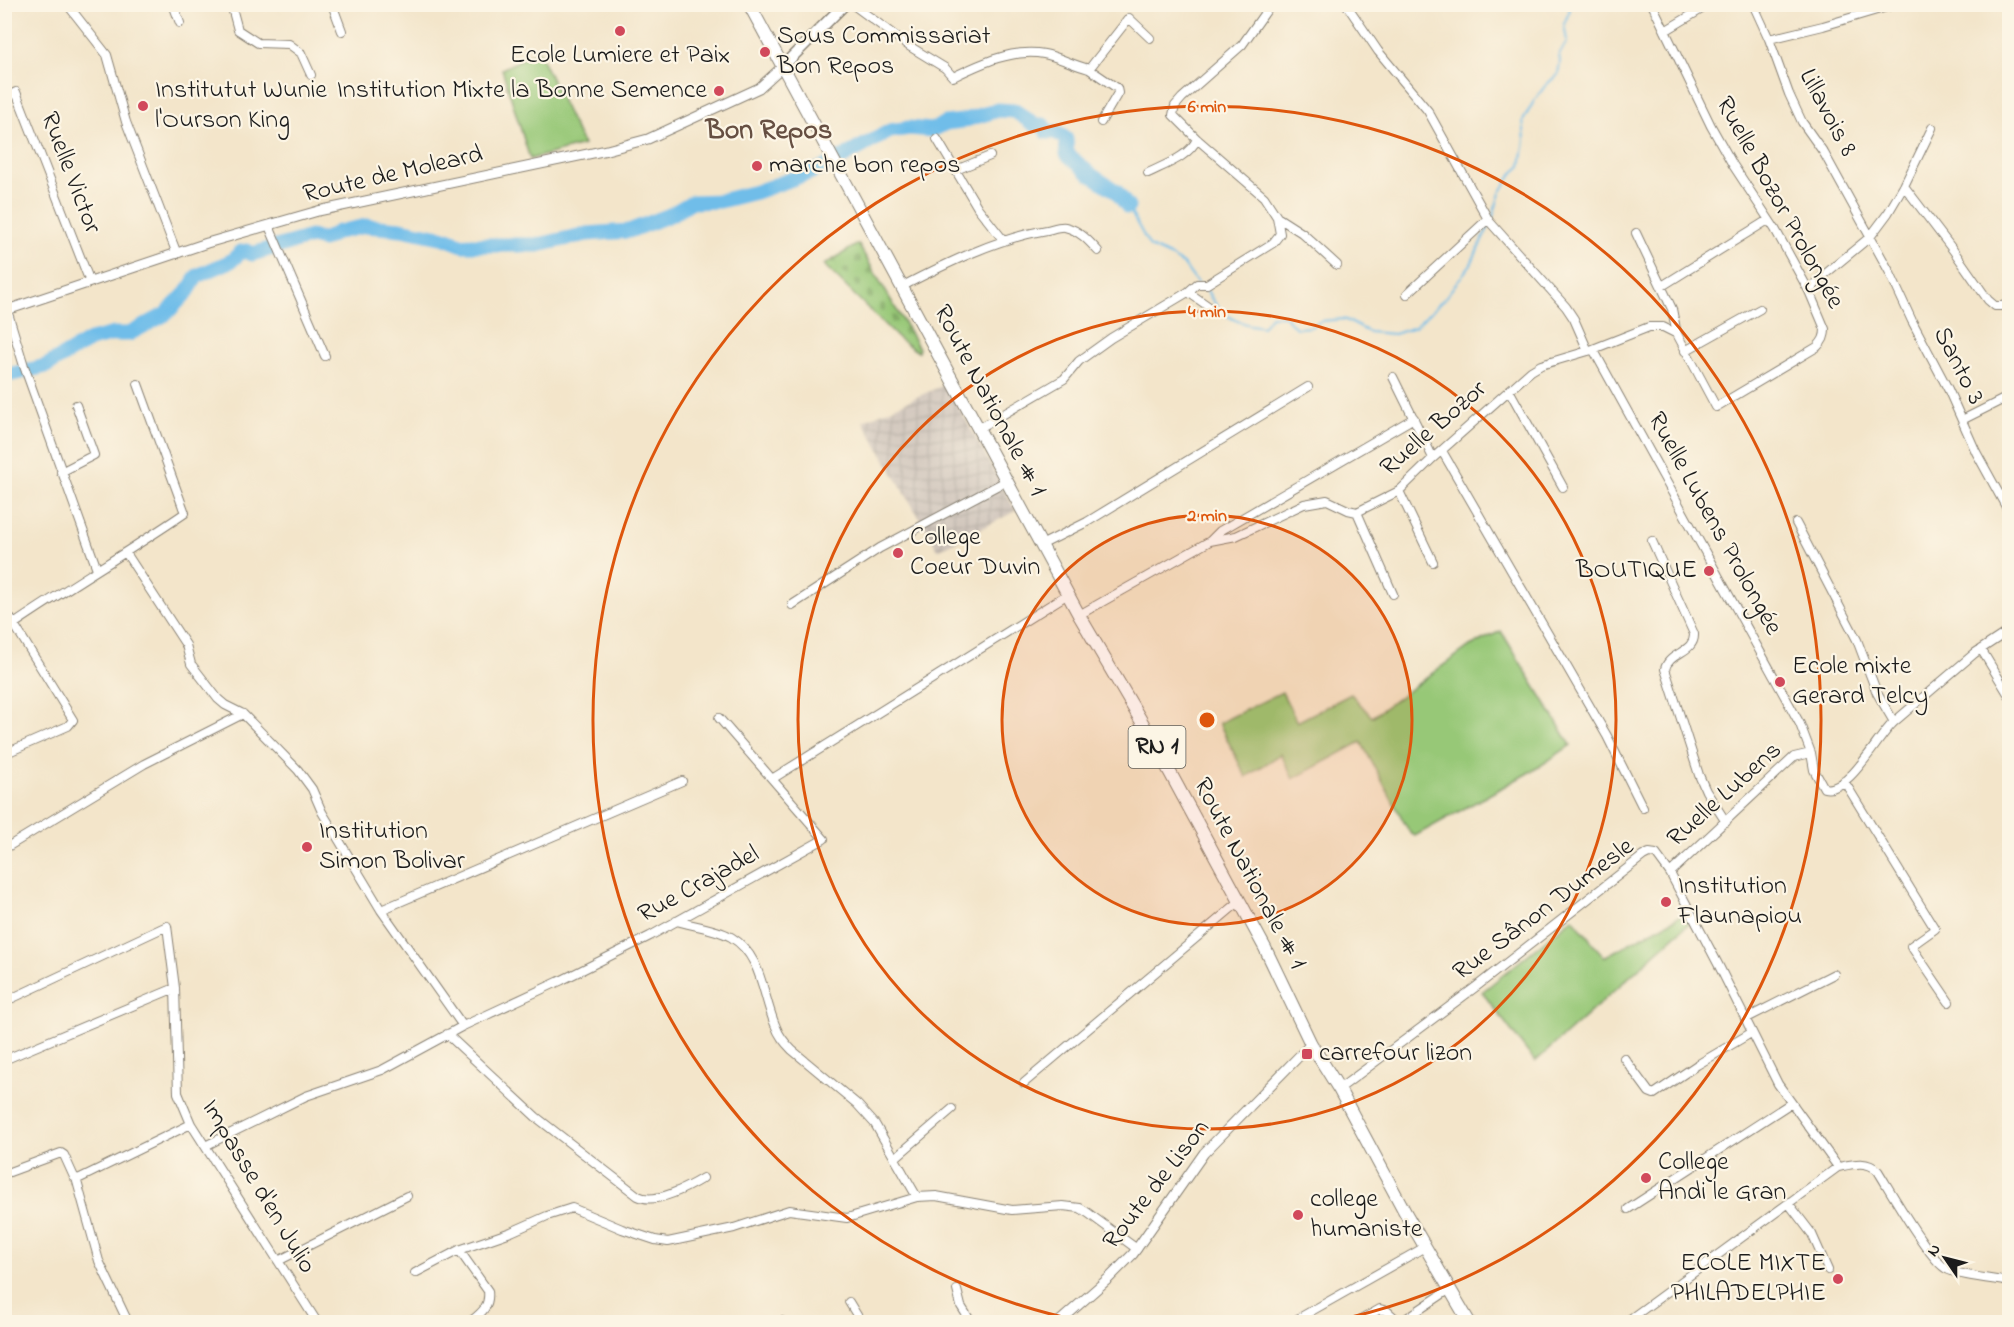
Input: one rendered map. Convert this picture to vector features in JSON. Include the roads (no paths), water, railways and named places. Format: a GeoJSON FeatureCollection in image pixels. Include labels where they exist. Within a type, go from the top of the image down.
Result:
{"type":"FeatureCollection","features":[{"type":"Feature","properties":{"kind":"main road","name":"Route Nationale # 1"},"geometry":{"type":"LineString","coordinates":[[749,4],[1079,615],[1148,731],[1240,901],[1311,1044],[1339,1089],[1469,1323]]}},
{"type":"Feature","properties":{"kind":"main road"},"geometry":{"type":"LineString","coordinates":[[782,67],[845,4]]}},
{"type":"Feature","properties":{"kind":"street"},"geometry":{"type":"LineString","coordinates":[[68,4],[107,55],[126,122],[177,254]]}},
{"type":"Feature","properties":{"kind":"street"},"geometry":{"type":"LineString","coordinates":[[172,4],[180,23]]}},
{"type":"Feature","properties":{"kind":"street"},"geometry":{"type":"LineString","coordinates":[[231,4],[238,30],[258,43],[290,44],[301,53],[311,75]]}},
{"type":"Feature","properties":{"kind":"street"},"geometry":{"type":"LineString","coordinates":[[332,4],[342,31]]}},
{"type":"Feature","properties":{"kind":"street"},"geometry":{"type":"LineString","coordinates":[[852,4],[909,46],[945,68],[953,76],[981,63],[1018,54],[1043,54],[1089,69],[1117,88],[1118,93],[1101,122]]}},
{"type":"Feature","properties":{"kind":"street"},"geometry":{"type":"LineString","coordinates":[[1271,4],[1242,45],[1174,106],[1173,115],[1264,197],[1277,217],[1280,234]]}},
{"type":"Feature","properties":{"kind":"street","name":"Ruelle Lubens Prolongée"},"geometry":{"type":"LineString","coordinates":[[1346,4],[1378,51],[1428,111],[1489,220],[1574,319],[1800,724],[1811,753],[1814,770],[1824,788],[1832,789],[1844,782]]}},
{"type":"Feature","properties":{"kind":"street","name":"Ruelle Bozor Prolongée"},"geometry":{"type":"LineString","coordinates":[[1652,4],[1711,126],[1809,291],[1825,329],[1822,342],[1817,347],[1716,407],[1686,351]]}},
{"type":"Feature","properties":{"kind":"street"},"geometry":{"type":"LineString","coordinates":[[1665,31],[1710,4]]}},
{"type":"Feature","properties":{"kind":"street","name":"Lillavois 8"},"geometry":{"type":"LineString","coordinates":[[1753,4],[1802,122],[1824,153],[1870,237]]}},
{"type":"Feature","properties":{"kind":"street"},"geometry":{"type":"LineString","coordinates":[[1769,39],[1823,26],[1868,8],[1897,4]]}},
{"type":"Feature","properties":{"kind":"street"},"geometry":{"type":"LineString","coordinates":[[1089,69],[1129,18],[1150,38]]}},
{"type":"Feature","properties":{"kind":"street","name":"Route de Moleard"},"geometry":{"type":"LineString","coordinates":[[6,311],[207,243],[318,211],[607,150],[648,139],[759,88],[782,67]]}},
{"type":"Feature","properties":{"kind":"street","name":"Ruelle Victor"},"geometry":{"type":"LineString","coordinates":[[5,96],[16,92],[90,282]]}},
{"type":"Feature","properties":{"kind":"street"},"geometry":{"type":"LineString","coordinates":[[1809,291],[1824,275],[1870,237],[1904,186],[1932,128]]}},
{"type":"Feature","properties":{"kind":"street"},"geometry":{"type":"LineString","coordinates":[[937,139],[978,208],[1004,242]]}},
{"type":"Feature","properties":{"kind":"street"},"geometry":{"type":"LineString","coordinates":[[1148,173],[1187,153],[1193,148],[1197,139]]}},
{"type":"Feature","properties":{"kind":"street"},"geometry":{"type":"LineString","coordinates":[[956,170],[990,156]]}},
{"type":"Feature","properties":{"kind":"street"},"geometry":{"type":"LineString","coordinates":[[1904,186],[1988,300],[1995,306],[2010,303]]}},
{"type":"Feature","properties":{"kind":"street"},"geometry":{"type":"LineString","coordinates":[[1277,217],[1295,228],[1337,265]]}},
{"type":"Feature","properties":{"kind":"street"},"geometry":{"type":"LineString","coordinates":[[1407,294],[1489,220]]}},
{"type":"Feature","properties":{"kind":"street"},"geometry":{"type":"LineString","coordinates":[[1662,286],[1768,220]]}},
{"type":"Feature","properties":{"kind":"street"},"geometry":{"type":"LineString","coordinates":[[269,226],[325,356]]}},
{"type":"Feature","properties":{"kind":"street"},"geometry":{"type":"LineString","coordinates":[[901,287],[933,271],[1004,242],[1064,226],[1084,236],[1098,250]]}},
{"type":"Feature","properties":{"kind":"street"},"geometry":{"type":"LineString","coordinates":[[978,429],[1064,380],[1079,361],[1111,338],[1188,292],[1197,284],[1207,284],[1273,243],[1280,234],[1295,228]]}},
{"type":"Feature","properties":{"kind":"street"},"geometry":{"type":"LineString","coordinates":[[1636,233],[1672,309],[1677,334],[1686,351],[1760,309]]}},
{"type":"Feature","properties":{"kind":"street","name":"Santo 3"},"geometry":{"type":"LineString","coordinates":[[1870,237],[1948,389],[1976,452],[2010,514]]}},
{"type":"Feature","properties":{"kind":"street"},"geometry":{"type":"LineString","coordinates":[[1188,292],[1208,306]]}},
{"type":"Feature","properties":{"kind":"street"},"geometry":{"type":"LineString","coordinates":[[6,311],[61,472],[98,569]]}},
{"type":"Feature","properties":{"kind":"street","name":"Ruelle Bozor"},"geometry":{"type":"LineString","coordinates":[[1357,512],[1400,491],[1433,458],[1535,367],[1591,350],[1649,327],[1663,327],[1677,334]]}},
{"type":"Feature","properties":{"kind":"street"},"geometry":{"type":"LineString","coordinates":[[1393,377],[1433,458]]}},
{"type":"Feature","properties":{"kind":"street"},"geometry":{"type":"LineString","coordinates":[[14,624],[184,513],[138,384]]}},
{"type":"Feature","properties":{"kind":"street"},"geometry":{"type":"LineString","coordinates":[[1041,545],[1087,522],[1308,387]]}},
{"type":"Feature","properties":{"kind":"street"},"geometry":{"type":"LineString","coordinates":[[1509,390],[1563,487]]}},
{"type":"Feature","properties":{"kind":"street"},"geometry":{"type":"LineString","coordinates":[[1962,420],[2010,396]]}},
{"type":"Feature","properties":{"kind":"street"},"geometry":{"type":"LineString","coordinates":[[61,472],[94,455],[76,405]]}},
{"type":"Feature","properties":{"kind":"street"},"geometry":{"type":"LineString","coordinates":[[1079,615],[1209,541],[1220,531],[1414,418]]}},
{"type":"Feature","properties":{"kind":"street"},"geometry":{"type":"LineString","coordinates":[[1442,451],[1607,736],[1643,808]]}},
{"type":"Feature","properties":{"kind":"street"},"geometry":{"type":"LineString","coordinates":[[792,605],[880,548],[1006,481]]}},
{"type":"Feature","properties":{"kind":"street"},"geometry":{"type":"LineString","coordinates":[[1400,491],[1433,562]]}},
{"type":"Feature","properties":{"kind":"street"},"geometry":{"type":"LineString","coordinates":[[1209,541],[1236,536],[1304,504],[1327,500],[1357,512],[1393,594]]}},
{"type":"Feature","properties":{"kind":"street"},"geometry":{"type":"LineString","coordinates":[[1796,523],[1857,640],[1877,693],[1894,722]]}},
{"type":"Feature","properties":{"kind":"street"},"geometry":{"type":"LineString","coordinates":[[1652,541],[1694,634],[1691,646],[1669,660],[1665,669],[1699,775],[1706,791],[1726,822]]}},
{"type":"Feature","properties":{"kind":"street"},"geometry":{"type":"LineString","coordinates":[[126,553],[186,645],[191,664],[218,699],[243,714],[298,770],[312,789],[322,812],[381,910],[463,1026]]}},
{"type":"Feature","properties":{"kind":"street"},"geometry":{"type":"LineString","coordinates":[[719,718],[772,778],[1068,594]]}},
{"type":"Feature","properties":{"kind":"street"},"geometry":{"type":"LineString","coordinates":[[4,608],[73,720],[68,726],[4,754]]}},
{"type":"Feature","properties":{"kind":"street"},"geometry":{"type":"LineString","coordinates":[[1949,1002],[1911,946],[1935,929],[1844,782],[1858,768],[1886,728],[1981,649],[2010,630]]}},
{"type":"Feature","properties":{"kind":"street"},"geometry":{"type":"LineString","coordinates":[[1981,649],[2010,697]]}},
{"type":"Feature","properties":{"kind":"street"},"geometry":{"type":"LineString","coordinates":[[4,849],[144,764],[243,714]]}},
{"type":"Feature","properties":{"kind":"street","name":"Ruelle Lubens"},"geometry":{"type":"LineString","coordinates":[[1670,873],[1794,757],[1811,753]]}},
{"type":"Feature","properties":{"kind":"street","name":"Rue Crajadel"},"geometry":{"type":"LineString","coordinates":[[205,1146],[306,1096],[382,1070],[447,1034],[562,980],[676,921],[824,839],[772,778]]}},
{"type":"Feature","properties":{"kind":"street"},"geometry":{"type":"LineString","coordinates":[[381,910],[682,781]]}},
{"type":"Feature","properties":{"kind":"street","name":"Rue Sânon Dumesle"},"geometry":{"type":"LineString","coordinates":[[1339,1089],[1484,980],[1642,856],[1649,853],[1656,854],[1670,873],[1778,1084],[1838,1167]]}},
{"type":"Feature","properties":{"kind":"street"},"geometry":{"type":"LineString","coordinates":[[1024,1083],[1240,901]]}},
{"type":"Feature","properties":{"kind":"street"},"geometry":{"type":"LineString","coordinates":[[676,921],[717,931],[731,937],[747,950],[757,966],[775,1027],[782,1040],[857,1104],[875,1124],[917,1197]]}},
{"type":"Feature","properties":{"kind":"street","name":"Impasse d'en Julio"},"geometry":{"type":"LineString","coordinates":[[4,1002],[167,926],[175,988],[178,1093],[191,1124],[317,1323]]}},
{"type":"Feature","properties":{"kind":"street"},"geometry":{"type":"LineString","coordinates":[[1744,1019],[1834,974]]}},
{"type":"Feature","properties":{"kind":"street"},"geometry":{"type":"LineString","coordinates":[[4,1060],[175,988]]}},
{"type":"Feature","properties":{"kind":"street"},"geometry":{"type":"LineString","coordinates":[[1624,1058],[1649,1092],[1654,1094],[1751,1033]]}},
{"type":"Feature","properties":{"kind":"street"},"geometry":{"type":"LineString","coordinates":[[447,1034],[536,1117],[638,1196],[647,1198],[671,1193],[686,1188],[703,1178]]}},
{"type":"Feature","properties":{"kind":"street","name":"Route de Lison"},"geometry":{"type":"LineString","coordinates":[[1059,1323],[1110,1278],[1137,1249],[1204,1152],[1311,1044]]}},
{"type":"Feature","properties":{"kind":"street"},"geometry":{"type":"LineString","coordinates":[[1628,1209],[1791,1102]]}},
{"type":"Feature","properties":{"kind":"street"},"geometry":{"type":"LineString","coordinates":[[895,1158],[952,1109]]}},
{"type":"Feature","properties":{"kind":"street"},"geometry":{"type":"LineString","coordinates":[[76,1178],[191,1124]]}},
{"type":"Feature","properties":{"kind":"street"},"geometry":{"type":"LineString","coordinates":[[4,1174],[61,1153],[64,1155],[76,1178],[99,1261],[128,1323]]}},
{"type":"Feature","properties":{"kind":"street"},"geometry":{"type":"LineString","coordinates":[[1626,1323],[1838,1167],[1856,1163],[1872,1165],[1878,1171],[1926,1245],[1944,1267],[2010,1282]]}},
{"type":"Feature","properties":{"kind":"street"},"geometry":{"type":"LineString","coordinates":[[278,1261],[407,1196]]}},
{"type":"Feature","properties":{"kind":"street"},"geometry":{"type":"LineString","coordinates":[[415,1273],[459,1250],[572,1208],[622,1229],[668,1242],[735,1228],[789,1210],[847,1218],[917,1197],[936,1196],[1012,1210],[1063,1206],[1080,1208],[1137,1249]]}},
{"type":"Feature","properties":{"kind":"street"},"geometry":{"type":"LineString","coordinates":[[1789,1204],[1812,1234],[1828,1270]]}},
{"type":"Feature","properties":{"kind":"street"},"geometry":{"type":"LineString","coordinates":[[1292,1323],[1425,1247]]}},
{"type":"Feature","properties":{"kind":"street"},"geometry":{"type":"LineString","coordinates":[[459,1250],[488,1292],[489,1300],[484,1310],[470,1323]]}},
{"type":"Feature","properties":{"kind":"street"},"geometry":{"type":"LineString","coordinates":[[1357,1323],[1380,1309],[1386,1311],[1400,1323],[1450,1289]]}},
{"type":"Feature","properties":{"kind":"street"},"geometry":{"type":"LineString","coordinates":[[957,1290],[961,1306],[971,1323]]}},
{"type":"Feature","properties":{"kind":"street"},"geometry":{"type":"LineString","coordinates":[[849,1302],[861,1323]]}},
{"type":"Feature","properties":{"kind":"waterway"},"geometry":{"type":"LineString","coordinates":[[1492,219],[1500,193],[1512,174],[1521,166],[1525,140],[1523,121],[1545,86],[1558,74],[1559,55],[1567,41],[1564,24],[1570,10],[1568,4]]}},
{"type":"Feature","properties":{"kind":"waterway"},"geometry":{"type":"LineString","coordinates":[[4,376],[46,366],[90,340],[114,334],[129,334],[166,314],[188,291],[197,276],[231,261],[241,252],[247,251],[252,254],[311,237],[323,240],[338,232],[366,226],[401,229],[445,238],[463,245],[538,245],[587,234],[629,231],[670,215],[692,202],[720,201],[756,192],[823,168],[890,131],[909,128],[932,130],[946,123],[962,121],[998,110],[1015,111],[1035,125],[1043,125],[1047,132],[1056,132],[1066,139],[1067,154],[1090,174],[1116,191],[1128,207]]}},
{"type":"Feature","properties":{"kind":"waterway"},"geometry":{"type":"LineString","coordinates":[[1128,207],[1150,247],[1183,264],[1197,283]]}},
{"type":"Feature","properties":{"kind":"waterway"},"geometry":{"type":"LineString","coordinates":[[1201,287],[1206,289],[1222,312],[1244,323],[1263,327],[1271,316],[1285,316],[1296,328],[1311,327],[1321,321],[1344,319],[1369,332],[1394,334],[1415,327],[1444,299],[1471,264],[1490,224]]}},
{"type":"Feature","properties":{"kind":"place","name":"Ecole Lumiere et Paix"},"geometry":{"type":"Point","coordinates":[620,31]}},
{"type":"Feature","properties":{"kind":"place","name":"Sous Commissariat Bon Repos"},"geometry":{"type":"Point","coordinates":[765,52]}},
{"type":"Feature","properties":{"kind":"place","name":"Institution Mixte la Bonne Semence"},"geometry":{"type":"Point","coordinates":[719,91]}},
{"type":"Feature","properties":{"kind":"place","name":"Institutut Wunie l'Ourson King"},"geometry":{"type":"Point","coordinates":[143,106]}},
{"type":"Feature","properties":{"kind":"place","name":"marche bon repos"},"geometry":{"type":"Point","coordinates":[757,166]}},
{"type":"Feature","properties":{"kind":"place","name":"College Coeur Duvin"},"geometry":{"type":"Point","coordinates":[898,553]}},
{"type":"Feature","properties":{"kind":"place","name":"BOUTIQUE"},"geometry":{"type":"Point","coordinates":[1709,571]}},
{"type":"Feature","properties":{"kind":"place","name":"Ecole mixte Gerard Telcy"},"geometry":{"type":"Point","coordinates":[1780,682]}},
{"type":"Feature","properties":{"kind":"place","name":"Institution Simon Bolivar"},"geometry":{"type":"Point","coordinates":[307,847]}},
{"type":"Feature","properties":{"kind":"place","name":"Institution Flaunapiou"},"geometry":{"type":"Point","coordinates":[1666,902]}},
{"type":"Feature","properties":{"kind":"place","name":"carrefour lizon"},"geometry":{"type":"Point","coordinates":[1307,1054]}},
{"type":"Feature","properties":{"kind":"place","name":"College Andi le Gran"},"geometry":{"type":"Point","coordinates":[1646,1178]}},
{"type":"Feature","properties":{"kind":"place","name":"college humaniste"},"geometry":{"type":"Point","coordinates":[1298,1215]}},
{"type":"Feature","properties":{"kind":"place","name":"ECOLE MIXTE PHILADELPHIE"},"geometry":{"type":"Point","coordinates":[1838,1279]}},
{"type":"Feature","properties":{"kind":"district","name":"Bon Repos"},"geometry":{"type":"Point","coordinates":[769,131]}}]}
